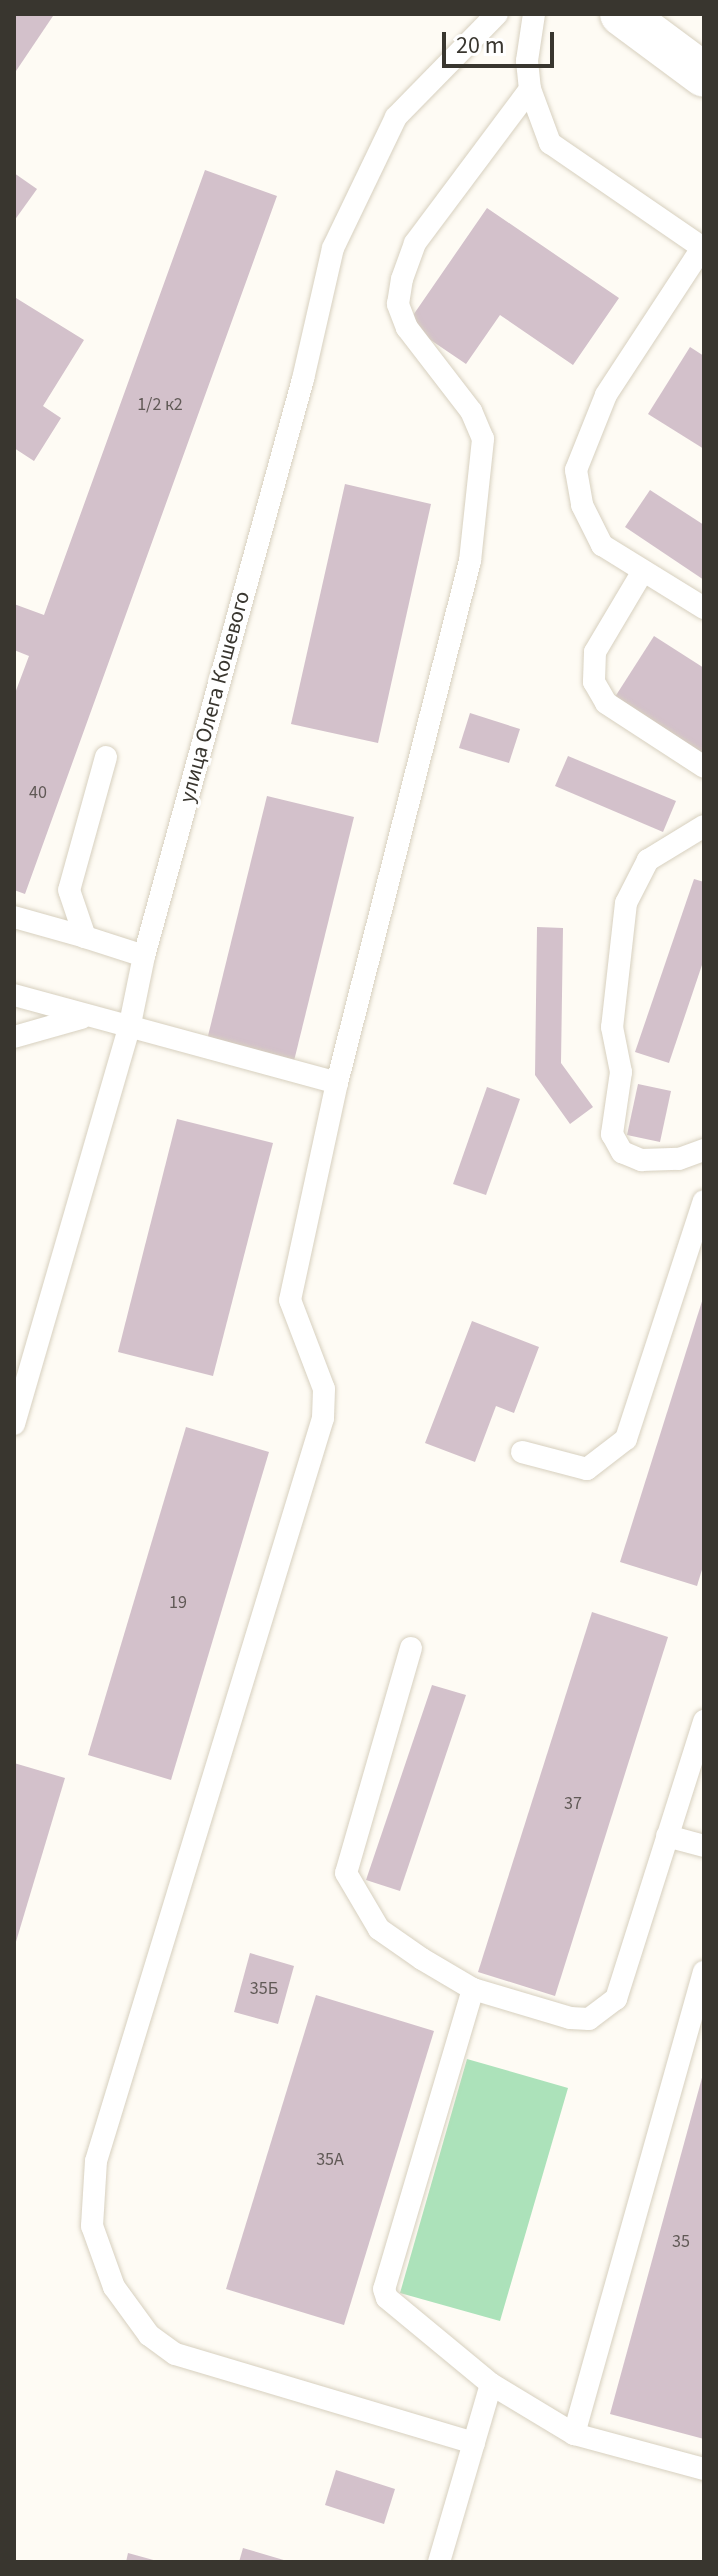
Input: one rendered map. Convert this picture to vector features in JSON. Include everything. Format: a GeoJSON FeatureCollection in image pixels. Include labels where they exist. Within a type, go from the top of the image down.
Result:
{"type":"FeatureCollection","features":[{"type":"Feature","properties":{"kind":"main road"},"geometry":{"type":"LineString","coordinates":[[622,14],[704,75]]}},
{"type":"Feature","properties":{"kind":"lane","name":"улица Олега Кошевого"},"geometry":{"type":"LineString","coordinates":[[14,1424],[25,1343],[129,1029],[144,956],[303,379],[333,248],[396,117],[497,14]]}},
{"type":"Feature","properties":{"kind":"lane"},"geometry":{"type":"LineString","coordinates":[[534,14],[527,61],[530,89],[550,143],[703,247],[606,395],[576,470],[582,505],[602,545],[704,608]]}},
{"type":"Feature","properties":{"kind":"lane"},"geometry":{"type":"LineString","coordinates":[[474,2443],[175,2354],[149,2335],[114,2287],[92,2226],[96,2161],[323,1418],[324,1389],[290,1300],[337,1083],[470,561],[483,439],[471,411],[407,328],[398,304],[402,279],[415,243],[530,89]]}},
{"type":"Feature","properties":{"kind":"lane"},"geometry":{"type":"LineString","coordinates":[[643,571],[595,652],[594,682],[606,703],[704,767]]}},
{"type":"Feature","properties":{"kind":"lane"},"geometry":{"type":"LineString","coordinates":[[85,937],[69,890],[71,869],[106,757]]}},
{"type":"Feature","properties":{"kind":"lane"},"geometry":{"type":"LineString","coordinates":[[704,826],[648,860],[626,903],[612,1027],[621,1072],[612,1134],[622,1152],[641,1160],[679,1159],[704,1150]]}},
{"type":"Feature","properties":{"kind":"lane"},"geometry":{"type":"LineString","coordinates":[[14,917],[144,956]]}},
{"type":"Feature","properties":{"kind":"lane"},"geometry":{"type":"LineString","coordinates":[[14,995],[81,1018],[337,1083]]}},
{"type":"Feature","properties":{"kind":"lane"},"geometry":{"type":"LineString","coordinates":[[14,1037],[81,1018]]}},
{"type":"Feature","properties":{"kind":"lane"},"geometry":{"type":"LineString","coordinates":[[522,1452],[587,1469],[626,1439],[704,1201]]}},
{"type":"Feature","properties":{"kind":"lane"},"geometry":{"type":"LineString","coordinates":[[411,1648],[346,1873],[379,1929],[473,1989],[570,2018],[606,2011],[616,1999],[704,1721]]}},
{"type":"Feature","properties":{"kind":"lane"},"geometry":{"type":"LineString","coordinates":[[667,1836],[704,1846]]}},
{"type":"Feature","properties":{"kind":"lane"},"geometry":{"type":"LineString","coordinates":[[574,2434],[704,1972]]}},
{"type":"Feature","properties":{"kind":"lane"},"geometry":{"type":"LineString","coordinates":[[473,1989],[384,2289],[433,2341],[491,2384],[574,2434],[704,2469]]}},
{"type":"Feature","properties":{"kind":"lane"},"geometry":{"type":"LineString","coordinates":[[439,2562],[491,2384]]}},
{"type":"Feature","properties":{"kind":"green space"},"geometry":{"type":"Polygon","coordinates":[[[467,2059],[568,2088],[500,2321],[400,2293],[467,2059]]]}},
{"type":"Feature","properties":{"kind":"building"},"geometry":{"type":"Polygon","coordinates":[[[14,14],[53,16],[14,74],[14,14]]]}},
{"type":"Feature","properties":{"kind":"building"},"geometry":{"type":"Polygon","coordinates":[[[205,170],[277,196],[25,894],[14,890],[14,696],[29,656],[14,650],[14,604],[44,615],[205,170]]]}},
{"type":"Feature","properties":{"kind":"building"},"geometry":{"type":"Polygon","coordinates":[[[14,173],[37,189],[14,221],[14,173]]]}},
{"type":"Feature","properties":{"kind":"building"},"geometry":{"type":"Polygon","coordinates":[[[487,208],[619,298],[573,365],[500,315],[466,364],[407,324],[487,208]]]}},
{"type":"Feature","properties":{"kind":"building"},"geometry":{"type":"Polygon","coordinates":[[[16,298],[84,340],[43,406],[61,418],[34,461],[14,448],[16,298]]]}},
{"type":"Feature","properties":{"kind":"building"},"geometry":{"type":"Polygon","coordinates":[[[690,347],[704,356],[704,449],[648,414],[690,347]]]}},
{"type":"Feature","properties":{"kind":"building"},"geometry":{"type":"Polygon","coordinates":[[[345,484],[431,504],[378,743],[291,724],[345,484]]]}},
{"type":"Feature","properties":{"kind":"building"},"geometry":{"type":"Polygon","coordinates":[[[650,490],[704,525],[704,580],[625,527],[650,490]]]}},
{"type":"Feature","properties":{"kind":"building"},"geometry":{"type":"Polygon","coordinates":[[[654,636],[704,668],[704,758],[613,700],[654,636]]]}},
{"type":"Feature","properties":{"kind":"building"},"geometry":{"type":"Polygon","coordinates":[[[470,713],[520,729],[509,763],[459,748],[470,713]]]}},
{"type":"Feature","properties":{"kind":"building"},"geometry":{"type":"Polygon","coordinates":[[[568,756],[676,801],[663,832],[555,786],[568,756]]]}},
{"type":"Feature","properties":{"kind":"building"},"geometry":{"type":"Polygon","coordinates":[[[267,796],[354,817],[293,1065],[206,1044],[267,796]]]}},
{"type":"Feature","properties":{"kind":"building"},"geometry":{"type":"Polygon","coordinates":[[[694,879],[704,882],[704,959],[669,1063],[635,1052],[694,879]]]}},
{"type":"Feature","properties":{"kind":"building"},"geometry":{"type":"Polygon","coordinates":[[[537,927],[563,928],[561,1063],[593,1107],[570,1124],[535,1075],[537,927]]]}},
{"type":"Feature","properties":{"kind":"building"},"geometry":{"type":"Polygon","coordinates":[[[638,1084],[671,1091],[660,1142],[627,1135],[638,1084]]]}},
{"type":"Feature","properties":{"kind":"building"},"geometry":{"type":"Polygon","coordinates":[[[487,1087],[520,1099],[486,1195],[453,1184],[487,1087]]]}},
{"type":"Feature","properties":{"kind":"building"},"geometry":{"type":"Polygon","coordinates":[[[177,1119],[273,1143],[213,1376],[118,1352],[177,1119]]]}},
{"type":"Feature","properties":{"kind":"building"},"geometry":{"type":"Polygon","coordinates":[[[703,1298],[704,1563],[697,1586],[620,1562],[703,1298]]]}},
{"type":"Feature","properties":{"kind":"building"},"geometry":{"type":"Polygon","coordinates":[[[472,1321],[539,1347],[514,1413],[496,1406],[475,1462],[425,1443],[472,1321]]]}},
{"type":"Feature","properties":{"kind":"building"},"geometry":{"type":"Polygon","coordinates":[[[186,1427],[269,1452],[171,1780],[88,1755],[186,1427]]]}},
{"type":"Feature","properties":{"kind":"building"},"geometry":{"type":"Polygon","coordinates":[[[592,1612],[668,1637],[555,1996],[478,1972],[592,1612]]]}},
{"type":"Feature","properties":{"kind":"building"},"geometry":{"type":"Polygon","coordinates":[[[432,1685],[466,1695],[400,1891],[366,1880],[432,1685]]]}},
{"type":"Feature","properties":{"kind":"building"},"geometry":{"type":"Polygon","coordinates":[[[14,1763],[65,1778],[15,1945],[14,1945],[14,1763]]]}},
{"type":"Feature","properties":{"kind":"building"},"geometry":{"type":"Polygon","coordinates":[[[250,1953],[294,1966],[278,2024],[234,2012],[250,1953]]]}},
{"type":"Feature","properties":{"kind":"building"},"geometry":{"type":"Polygon","coordinates":[[[316,1995],[434,2031],[344,2325],[226,2289],[316,1995]]]}},
{"type":"Feature","properties":{"kind":"building"},"geometry":{"type":"Polygon","coordinates":[[[704,2074],[704,2439],[610,2414],[704,2074]]]}},
{"type":"Feature","properties":{"kind":"building"},"geometry":{"type":"Polygon","coordinates":[[[336,2470],[395,2489],[384,2524],[325,2505],[336,2470]]]}},
{"type":"Feature","properties":{"kind":"building"},"geometry":{"type":"Polygon","coordinates":[[[243,2548],[287,2561],[287,2562],[239,2562],[243,2548]]]}},
{"type":"Feature","properties":{"kind":"building"},"geometry":{"type":"Polygon","coordinates":[[[128,2553],[157,2561],[157,2562],[126,2562],[128,2553]]]}}]}
